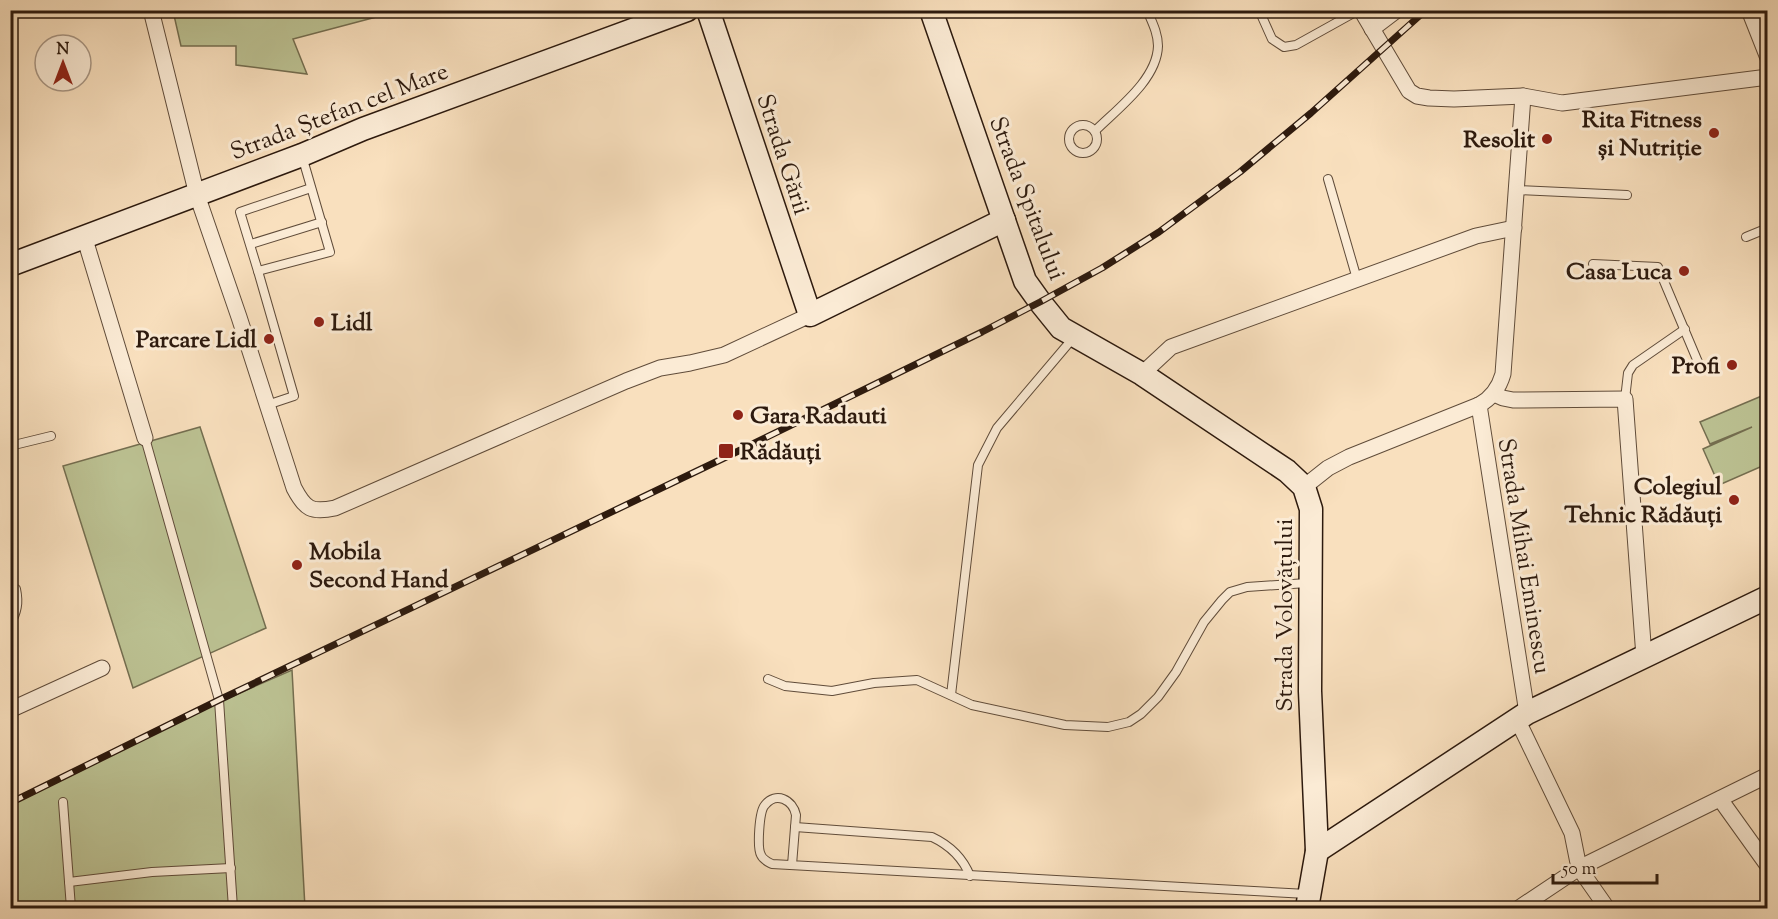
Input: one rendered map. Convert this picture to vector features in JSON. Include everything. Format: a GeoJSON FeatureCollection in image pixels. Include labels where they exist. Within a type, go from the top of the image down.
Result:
{"type":"FeatureCollection","features":[{"type":"Feature","properties":{"kind":"main road","name":"Strada Ștefan cel Mare"},"geometry":{"type":"LineString","coordinates":[[10,264],[302,155],[363,129],[687,10]]}},
{"type":"Feature","properties":{"kind":"main road","name":"Strada Gării"},"geometry":{"type":"LineString","coordinates":[[708,10],[810,315]]}},
{"type":"Feature","properties":{"kind":"main road","name":"Strada Spitalului"},"geometry":{"type":"LineString","coordinates":[[931,10],[1025,281],[1052,318],[1061,328],[1142,374],[1287,471],[1304,487]]}},
{"type":"Feature","properties":{"kind":"main road"},"geometry":{"type":"LineString","coordinates":[[810,315],[1004,219]]}},
{"type":"Feature","properties":{"kind":"main road","name":"Strada Volovățului"},"geometry":{"type":"LineString","coordinates":[[1304,487],[1311,509],[1310,691],[1317,851],[1308,901]]}},
{"type":"Feature","properties":{"kind":"main road"},"geometry":{"type":"LineString","coordinates":[[1317,851],[1522,716],[1767,597]]}},
{"type":"Feature","properties":{"kind":"street"},"geometry":{"type":"LineString","coordinates":[[151,10],[197,195],[294,488],[306,507],[315,510],[335,508],[626,381],[660,368],[724,355],[810,315]]}},
{"type":"Feature","properties":{"kind":"street"},"geometry":{"type":"LineString","coordinates":[[1360,10],[1409,91],[1417,96],[1454,99],[1523,96],[1562,103],[1767,76]]}},
{"type":"Feature","properties":{"kind":"street"},"geometry":{"type":"LineString","coordinates":[[1372,29],[1397,10]]}},
{"type":"Feature","properties":{"kind":"street"},"geometry":{"type":"LineString","coordinates":[[1749,10],[1767,58]]}},
{"type":"Feature","properties":{"kind":"street"},"geometry":{"type":"LineString","coordinates":[[1523,96],[1503,374],[1494,394],[1513,400],[1625,399],[1644,657]]}},
{"type":"Feature","properties":{"kind":"street"},"geometry":{"type":"LineString","coordinates":[[1142,374],[1171,347],[1476,236],[1514,228]]}},
{"type":"Feature","properties":{"kind":"street"},"geometry":{"type":"LineString","coordinates":[[84,236],[145,438]]}},
{"type":"Feature","properties":{"kind":"street","name":"Strada Volovățului"},"geometry":{"type":"LineString","coordinates":[[1304,487],[1328,468],[1349,456],[1479,405],[1494,394]]}},
{"type":"Feature","properties":{"kind":"street","name":"Strada Mihai Eminescu"},"geometry":{"type":"LineString","coordinates":[[1479,405],[1522,716],[1572,833],[1579,868],[1607,909]]}},
{"type":"Feature","properties":{"kind":"street"},"geometry":{"type":"LineString","coordinates":[[10,710],[102,668]]}},
{"type":"Feature","properties":{"kind":"street"},"geometry":{"type":"LineString","coordinates":[[1519,909],[1579,868],[1767,775]]}},
{"type":"Feature","properties":{"kind":"street"},"geometry":{"type":"LineString","coordinates":[[1720,799],[1767,866]]}},
{"type":"Feature","properties":{"kind":"lane"},"geometry":{"type":"LineString","coordinates":[[1095,130],[1150,74],[1156,60],[1158,45],[1156,31],[1147,10]]}},
{"type":"Feature","properties":{"kind":"lane"},"geometry":{"type":"LineString","coordinates":[[1259,10],[1272,39],[1284,47],[1296,45],[1360,10]]}},
{"type":"Feature","properties":{"kind":"lane"},"geometry":{"type":"LineString","coordinates":[[258,271],[330,252],[302,155]]}},
{"type":"Feature","properties":{"kind":"lane"},"geometry":{"type":"LineString","coordinates":[[1328,179],[1357,279]]}},
{"type":"Feature","properties":{"kind":"lane"},"geometry":{"type":"LineString","coordinates":[[267,405],[294,396],[240,212],[311,188]]}},
{"type":"Feature","properties":{"kind":"lane"},"geometry":{"type":"LineString","coordinates":[[1516,190],[1627,195]]}},
{"type":"Feature","properties":{"kind":"lane"},"geometry":{"type":"LineString","coordinates":[[251,244],[322,222]]}},
{"type":"Feature","properties":{"kind":"lane"},"geometry":{"type":"LineString","coordinates":[[1746,237],[1767,228]]}},
{"type":"Feature","properties":{"kind":"lane"},"geometry":{"type":"LineString","coordinates":[[1593,264],[1658,267],[1698,362]]}},
{"type":"Feature","properties":{"kind":"lane"},"geometry":{"type":"LineString","coordinates":[[1625,399],[1628,373],[1633,364],[1685,329]]}},
{"type":"Feature","properties":{"kind":"lane"},"geometry":{"type":"LineString","coordinates":[[951,695],[978,465],[997,428],[1075,336]]}},
{"type":"Feature","properties":{"kind":"lane"},"geometry":{"type":"LineString","coordinates":[[10,446],[51,436]]}},
{"type":"Feature","properties":{"kind":"lane"},"geometry":{"type":"LineString","coordinates":[[145,438],[219,700],[233,909]]}},
{"type":"Feature","properties":{"kind":"lane"},"geometry":{"type":"LineString","coordinates":[[768,678],[785,686],[832,691],[874,683],[917,680],[972,705],[1065,725],[1108,727],[1129,722],[1158,697],[1176,672],[1204,622],[1230,592],[1246,587],[1312,583]]}},
{"type":"Feature","properties":{"kind":"lane"},"geometry":{"type":"LineString","coordinates":[[10,625],[16,615],[18,601],[16,589]]}},
{"type":"Feature","properties":{"kind":"lane"},"geometry":{"type":"LineString","coordinates":[[792,865],[796,814],[791,803],[779,798],[772,799],[761,811],[759,848],[761,856],[772,864],[1308,901]]}},
{"type":"Feature","properties":{"kind":"lane"},"geometry":{"type":"LineString","coordinates":[[63,802],[71,909]]}},
{"type":"Feature","properties":{"kind":"lane"},"geometry":{"type":"LineString","coordinates":[[795,827],[932,837],[944,842],[960,858],[970,876]]}},
{"type":"Feature","properties":{"kind":"lane"},"geometry":{"type":"LineString","coordinates":[[69,882],[152,872],[231,868]]}},
{"type":"Feature","properties":{"kind":"green space"},"geometry":{"type":"Polygon","coordinates":[[[173,10],[399,11],[293,39],[307,74],[236,65],[236,46],[181,46],[173,10]]]}},
{"type":"Feature","properties":{"kind":"green space"},"geometry":{"type":"Polygon","coordinates":[[[1764,395],[1768,403],[1767,464],[1719,485],[1703,449],[1752,427],[1710,444],[1700,422],[1764,395]]]}},
{"type":"Feature","properties":{"kind":"green space"},"geometry":{"type":"Polygon","coordinates":[[[200,427],[266,628],[133,688],[63,466],[200,427]]]}},
{"type":"Feature","properties":{"kind":"green space"},"geometry":{"type":"Polygon","coordinates":[[[292,670],[305,908],[11,908],[11,805],[215,704],[292,670]]]}},
{"type":"Feature","properties":{"kind":"railway"},"geometry":{"type":"LineString","coordinates":[[10,803],[982,332],[1102,268],[1159,232],[1240,172],[1311,113],[1426,10]]}},
{"type":"Feature","properties":{"kind":"place","name":"Rita Fitness și Nutriție"},"geometry":{"type":"Point","coordinates":[1714,133]}},
{"type":"Feature","properties":{"kind":"place","name":"Resolit"},"geometry":{"type":"Point","coordinates":[1547,139]}},
{"type":"Feature","properties":{"kind":"place","name":"Casa Luca"},"geometry":{"type":"Point","coordinates":[1684,271]}},
{"type":"Feature","properties":{"kind":"place","name":"Lidl"},"geometry":{"type":"Point","coordinates":[319,322]}},
{"type":"Feature","properties":{"kind":"place","name":"Parcare Lidl"},"geometry":{"type":"Point","coordinates":[269,339]}},
{"type":"Feature","properties":{"kind":"place","name":"Profi"},"geometry":{"type":"Point","coordinates":[1732,365]}},
{"type":"Feature","properties":{"kind":"place","name":"Gara Radauti"},"geometry":{"type":"Point","coordinates":[738,415]}},
{"type":"Feature","properties":{"kind":"place","name":"Rădăuți"},"geometry":{"type":"Point","coordinates":[726,451]}},
{"type":"Feature","properties":{"kind":"place","name":"Colegiul Tehnic Rădăuți"},"geometry":{"type":"Point","coordinates":[1734,500]}},
{"type":"Feature","properties":{"kind":"place","name":"Mobila Second Hand"},"geometry":{"type":"Point","coordinates":[297,565]}}]}
